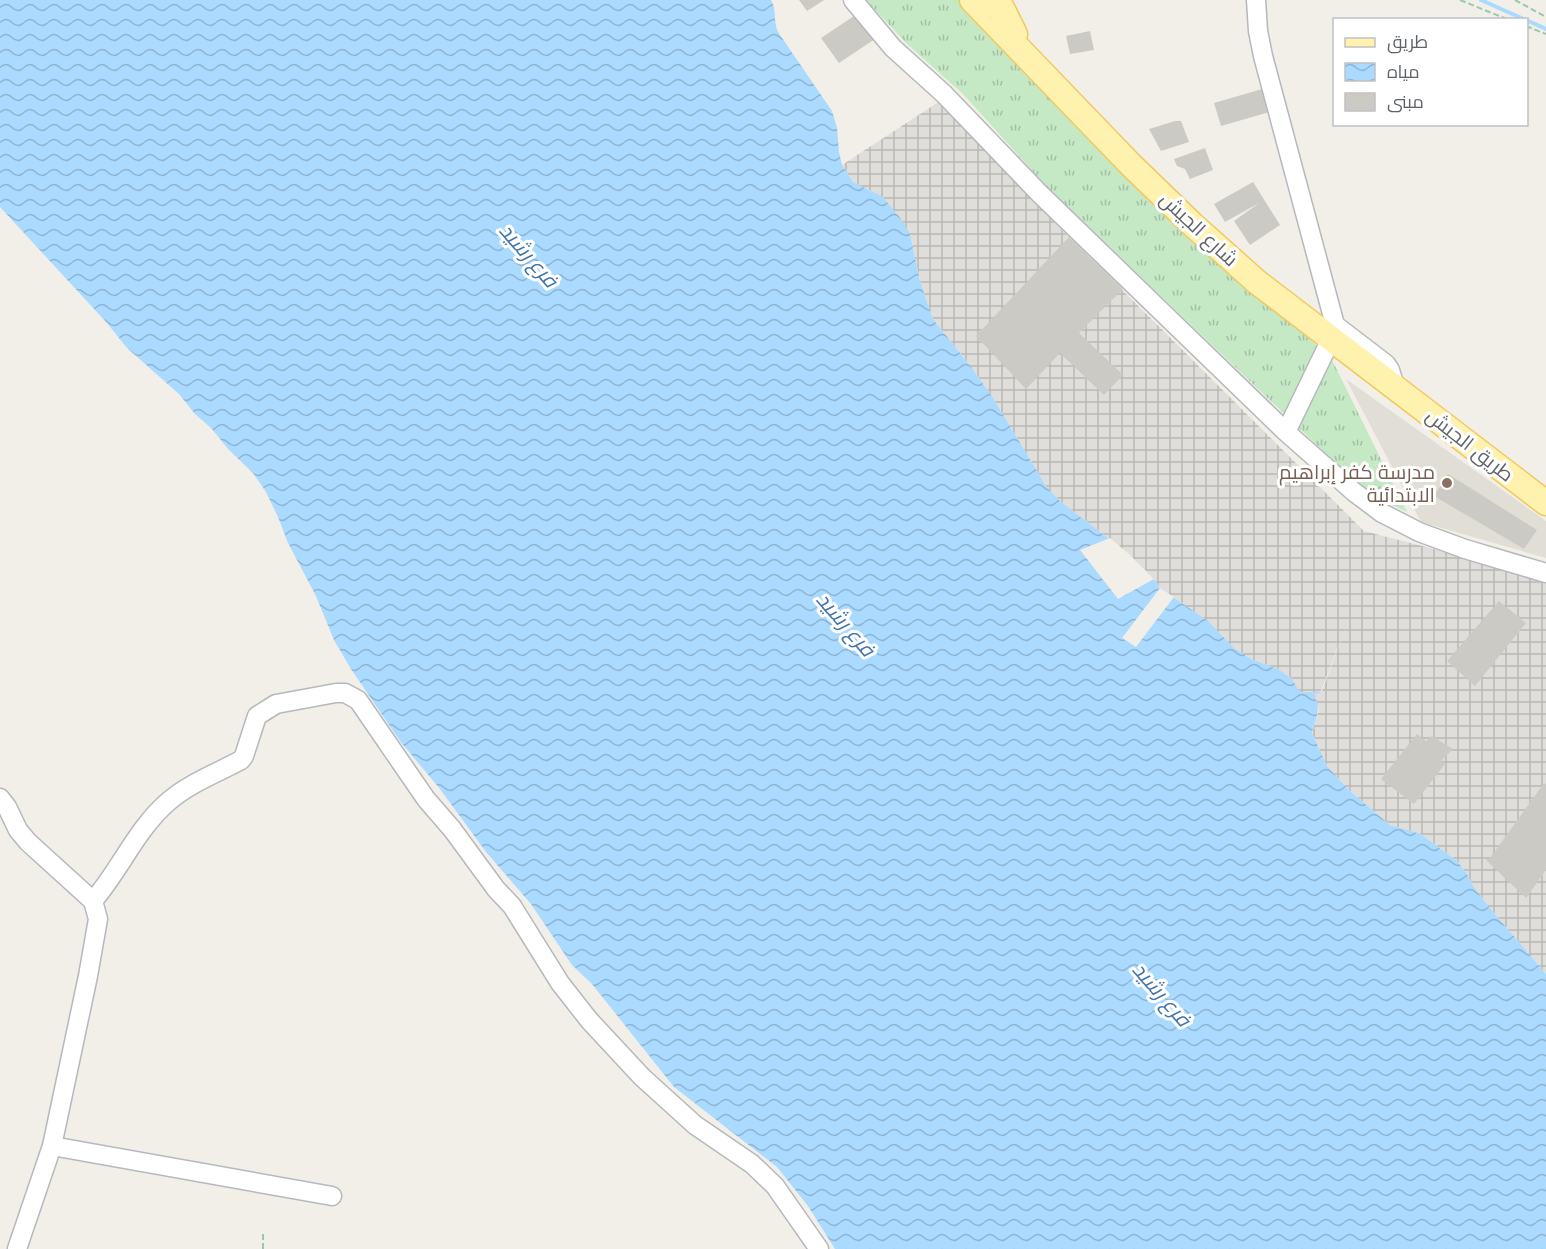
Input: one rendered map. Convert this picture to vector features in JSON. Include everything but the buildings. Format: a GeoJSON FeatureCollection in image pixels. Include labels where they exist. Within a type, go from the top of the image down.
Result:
{"type":"FeatureCollection","features":[{"type":"Feature","properties":{"kind":"main road","name":"شارع الجيش"},"geometry":{"type":"LineString","coordinates":[[972,0],[1131,165],[1193,225],[1257,282],[1395,387]]}},
{"type":"Feature","properties":{"kind":"main road","name":"شارع الجيش"},"geometry":{"type":"LineString","coordinates":[[998,0],[1022,50]]}},
{"type":"Feature","properties":{"kind":"main road","name":"طريق الجيش"},"geometry":{"type":"LineString","coordinates":[[1395,387],[1546,503]]}},
{"type":"Feature","properties":{"kind":"street"},"geometry":{"type":"LineString","coordinates":[[853,0],[893,48],[944,94],[1039,193],[1286,432],[1354,492],[1382,513],[1419,532],[1465,549],[1546,573]]}},
{"type":"Feature","properties":{"kind":"street"},"geometry":{"type":"LineString","coordinates":[[1256,0],[1258,32],[1263,56],[1335,325],[1386,364],[1395,387]]}},
{"type":"Feature","properties":{"kind":"street"},"geometry":{"type":"LineString","coordinates":[[1286,432],[1331,339]]}},
{"type":"Feature","properties":{"kind":"street"},"geometry":{"type":"LineString","coordinates":[[93,901],[146,827],[169,801],[189,787],[241,760],[258,716],[276,704],[336,693],[352,695],[358,699],[426,799],[452,829],[496,889],[512,906],[560,983],[589,1020],[642,1077],[695,1125],[752,1164],[775,1186],[819,1249]]}},
{"type":"Feature","properties":{"kind":"street"},"geometry":{"type":"LineString","coordinates":[[0,798],[24,837],[93,901],[98,919],[52,1146],[17,1249]]}},
{"type":"Feature","properties":{"kind":"street"},"geometry":{"type":"LineString","coordinates":[[52,1146],[332,1196]]}},
{"type":"Feature","properties":{"kind":"path"},"geometry":{"type":"LineString","coordinates":[[1460,0],[1504,18]]}},
{"type":"Feature","properties":{"kind":"path"},"geometry":{"type":"LineString","coordinates":[[1515,0],[1546,17]]}},
{"type":"Feature","properties":{"kind":"path"},"geometry":{"type":"LineString","coordinates":[[1528,26],[1546,34]]}},
{"type":"Feature","properties":{"kind":"path"},"geometry":{"type":"LineString","coordinates":[[263,1232],[263,1249]]}},
{"type":"Feature","properties":{"kind":"shaded area"},"geometry":{"type":"Polygon","coordinates":[[[940,101],[954,108],[1037,205],[1364,531],[1546,578],[1546,974],[1489,907],[1457,861],[1421,834],[1390,825],[1349,790],[1327,766],[1312,733],[1319,710],[1313,695],[1321,693],[1351,615],[1320,693],[1300,693],[1292,679],[1278,669],[1251,659],[1234,648],[1208,621],[1160,588],[1129,554],[1060,501],[1046,486],[993,398],[933,319],[920,281],[910,234],[870,190],[853,182],[842,165],[940,101]]]}},
{"type":"Feature","properties":{"kind":"shaded area","name":"مدرسة كفر إبراهيم الابتدائية"},"geometry":{"type":"Polygon","coordinates":[[[1346,379],[1546,521],[1546,558],[1421,522],[1346,379]]]}},
{"type":"Feature","properties":{"kind":"green space"},"geometry":{"type":"Polygon","coordinates":[[[866,0],[962,0],[1229,270],[1331,358],[1407,512],[1367,493],[1048,188],[963,94],[907,44],[866,0]]]}},
{"type":"Feature","properties":{"kind":"water","name":"فرع رشيد"},"geometry":{"type":"Polygon","coordinates":[[[0,0],[771,0],[778,32],[832,111],[837,128],[842,165],[853,182],[883,197],[901,219],[910,234],[920,281],[933,319],[993,398],[1046,486],[1060,501],[1129,554],[1160,588],[1208,621],[1234,648],[1251,659],[1278,669],[1292,679],[1300,692],[1323,692],[1313,695],[1318,709],[1312,733],[1327,766],[1349,790],[1390,825],[1421,834],[1457,861],[1489,907],[1546,974],[1546,1249],[835,1249],[808,1206],[777,1167],[674,1087],[592,984],[572,965],[531,904],[486,852],[440,789],[400,741],[334,640],[316,596],[288,543],[266,492],[253,473],[195,414],[179,394],[127,348],[107,323],[0,207],[0,0]]]}},
{"type":"Feature","properties":{"kind":"pier"},"geometry":{"type":"Polygon","coordinates":[[[1110,538],[1154,579],[1118,599],[1080,550],[1110,538]]]}},
{"type":"Feature","properties":{"kind":"pier"},"geometry":{"type":"Polygon","coordinates":[[[1160,588],[1174,597],[1136,647],[1122,638],[1160,588]]]}},
{"type":"Feature","properties":{"kind":"waterway"},"geometry":{"type":"LineString","coordinates":[[1481,0],[1521,18]]}},
{"type":"Feature","properties":{"kind":"waterway"},"geometry":{"type":"LineString","coordinates":[[1528,21],[1546,29]]}},
{"type":"Feature","properties":{"kind":"place","name":"مدرسة كفر إبراهيم الابتدائية"},"geometry":{"type":"Point","coordinates":[1447,483]}}]}
